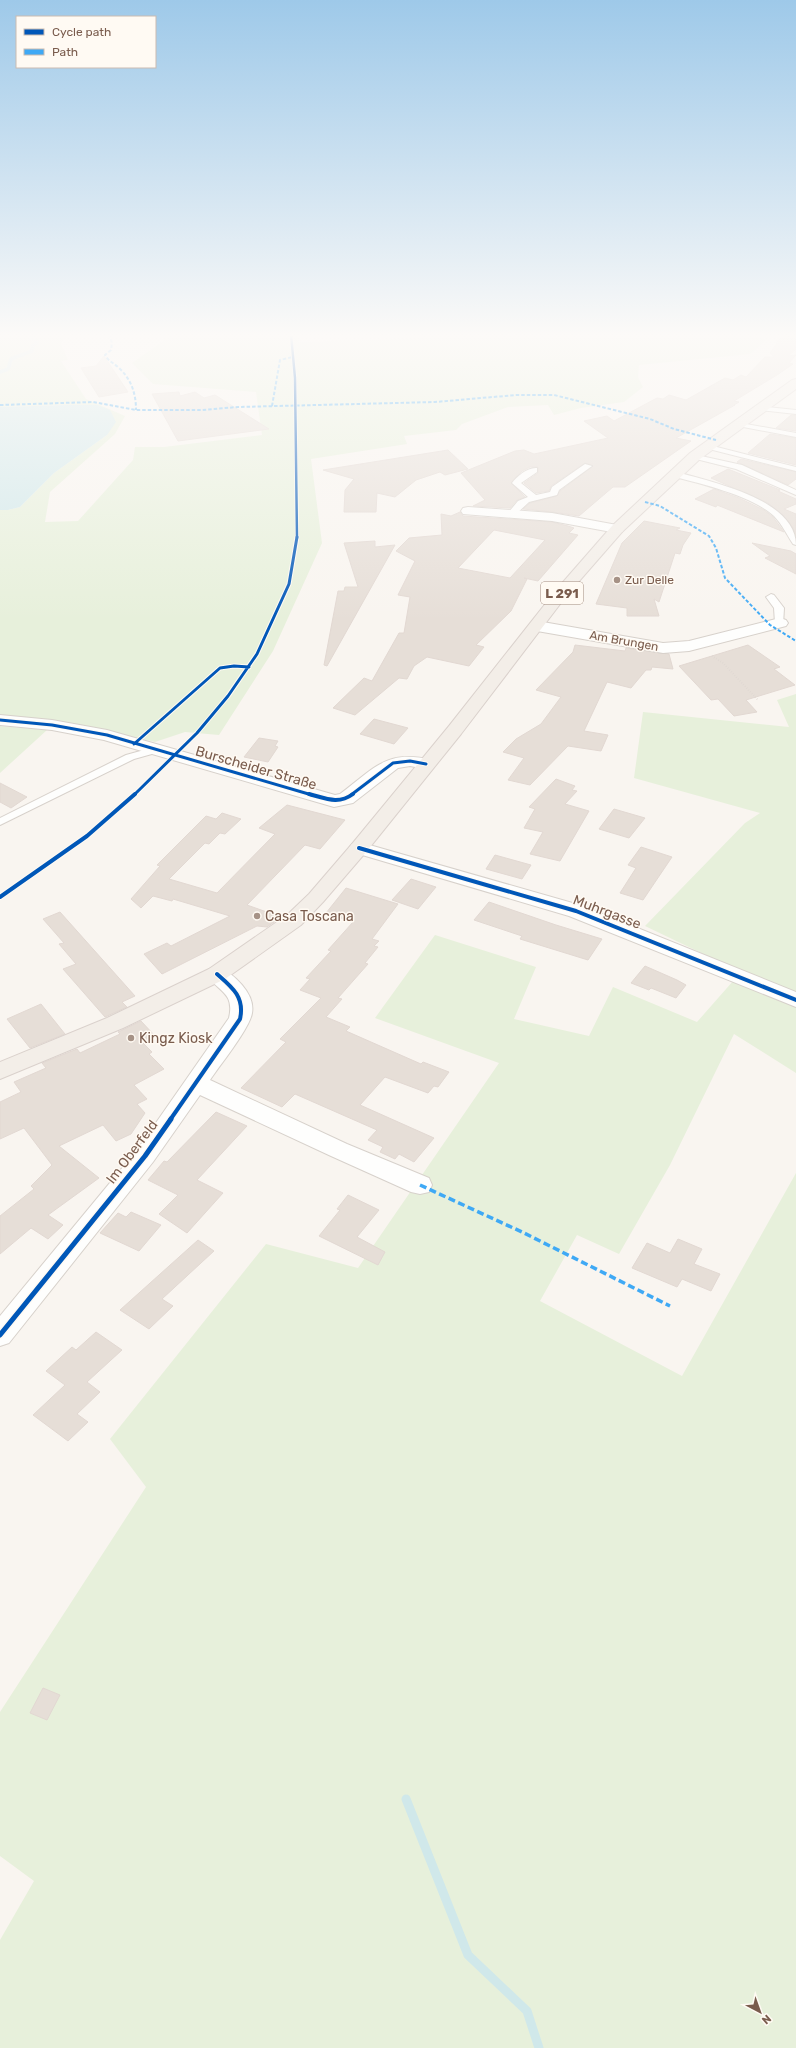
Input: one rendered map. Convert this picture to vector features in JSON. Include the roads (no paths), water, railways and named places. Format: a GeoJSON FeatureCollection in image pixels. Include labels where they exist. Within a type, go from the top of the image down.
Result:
{"type":"FeatureCollection","features":[{"type":"Feature","properties":{"kind":"main road","name":"L 291"},"geometry":{"type":"LineString","coordinates":[[0,1071],[115,1023],[217,974],[294,920],[316,898],[359,848],[537,626],[562,592],[617,530],[674,474],[730,430]]}},
{"type":"Feature","properties":{"kind":"street"},"geometry":{"type":"LineString","coordinates":[[468,511],[552,517],[617,530]]}},
{"type":"Feature","properties":{"kind":"street","name":"Am Brungen"},"geometry":{"type":"LineString","coordinates":[[537,626],[663,648],[695,644],[780,623]]}},
{"type":"Feature","properties":{"kind":"street","name":"Burscheider Straße"},"geometry":{"type":"LineString","coordinates":[[0,720],[52,725],[107,735],[334,801],[346,799],[393,763],[410,761],[426,764]]}},
{"type":"Feature","properties":{"kind":"street","name":"Muhrgasse"},"geometry":{"type":"LineString","coordinates":[[359,848],[576,911],[796,1000]]}},
{"type":"Feature","properties":{"kind":"street","name":"Im Oberfeld"},"geometry":{"type":"LineString","coordinates":[[0,1335],[145,1156],[194,1083],[240,1019],[244,1008],[240,996],[217,974]]}},
{"type":"Feature","properties":{"kind":"street"},"geometry":{"type":"LineString","coordinates":[[194,1083],[339,1150],[420,1185]]}},
{"type":"Feature","properties":{"kind":"lane"},"geometry":{"type":"LineString","coordinates":[[767,430],[796,435]]}},
{"type":"Feature","properties":{"kind":"lane"},"geometry":{"type":"LineString","coordinates":[[708,446],[796,469]]}},
{"type":"Feature","properties":{"kind":"lane"},"geometry":{"type":"LineString","coordinates":[[695,456],[739,467],[796,493]]}},
{"type":"Feature","properties":{"kind":"lane"},"geometry":{"type":"LineString","coordinates":[[512,513],[517,505],[533,497],[554,494],[556,489],[588,466]]}},
{"type":"Feature","properties":{"kind":"lane"},"geometry":{"type":"LineString","coordinates":[[533,497],[516,483],[522,477],[534,470]]}},
{"type":"Feature","properties":{"kind":"lane"},"geometry":{"type":"LineString","coordinates":[[674,474],[709,483],[760,504],[780,518],[796,542]]}},
{"type":"Feature","properties":{"kind":"lane"},"geometry":{"type":"LineString","coordinates":[[771,597],[779,608],[780,623]]}},
{"type":"Feature","properties":{"kind":"lane"},"geometry":{"type":"LineString","coordinates":[[0,822],[130,757],[155,750]]}},
{"type":"Feature","properties":{"kind":"water"},"geometry":{"type":"Polygon","coordinates":[[[0,430],[111,430],[107,435],[54,473],[20,507],[0,510],[0,430]]]}},
{"type":"Feature","properties":{"kind":"waterway"},"geometry":{"type":"LineString","coordinates":[[406,1799],[468,1955],[527,2011],[539,2048]]}},
{"type":"Feature","properties":{"kind":"place","name":"Zur Delle"},"geometry":{"type":"Point","coordinates":[617,580]}},
{"type":"Feature","properties":{"kind":"place","name":"Casa Toscana"},"geometry":{"type":"Point","coordinates":[257,916]}},
{"type":"Feature","properties":{"kind":"place","name":"Kingz Kiosk"},"geometry":{"type":"Point","coordinates":[131,1038]}}]}
